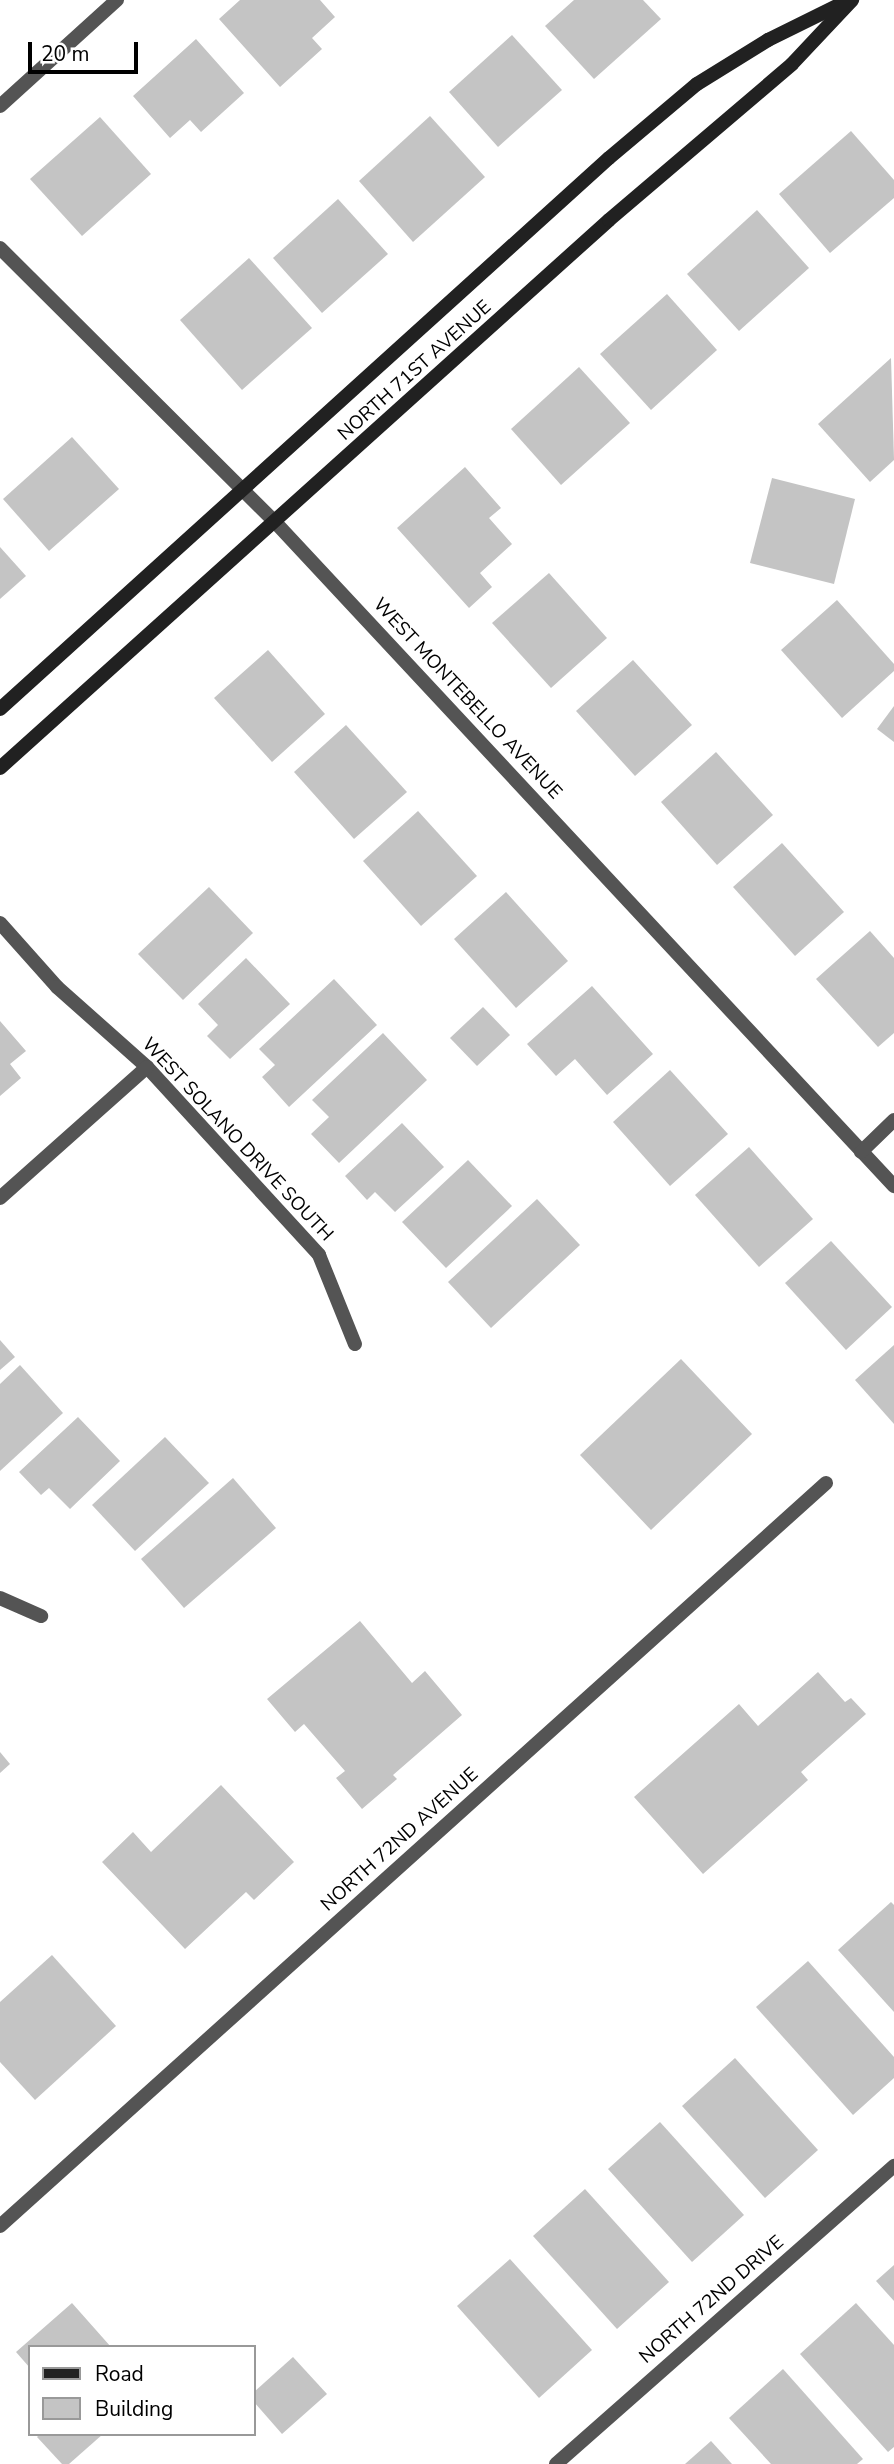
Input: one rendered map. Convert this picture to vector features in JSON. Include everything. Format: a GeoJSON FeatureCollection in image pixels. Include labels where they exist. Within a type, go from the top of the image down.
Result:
{"type":"FeatureCollection","features":[{"type":"Feature","properties":{"kind":"street"},"geometry":{"type":"LineString","coordinates":[[0,106],[117,0]]}},
{"type":"Feature","properties":{"kind":"street","name":"NORTH 71ST AVENUE"},"geometry":{"type":"LineString","coordinates":[[0,709],[609,158],[697,84],[768,40],[850,0]]}},
{"type":"Feature","properties":{"kind":"street","name":"NORTH 71ST AVENUE"},"geometry":{"type":"LineString","coordinates":[[0,768],[609,220],[773,81],[850,0]]}},
{"type":"Feature","properties":{"kind":"street","name":"WEST MONTEBELLO AVENUE"},"geometry":{"type":"LineString","coordinates":[[0,248],[275,522],[894,1186]]}},
{"type":"Feature","properties":{"kind":"street","name":"WEST SOLANO DRIVE SOUTH"},"geometry":{"type":"LineString","coordinates":[[0,923],[57,987],[147,1067],[319,1255],[355,1344]]}},
{"type":"Feature","properties":{"kind":"street"},"geometry":{"type":"LineString","coordinates":[[0,1198],[147,1067]]}},
{"type":"Feature","properties":{"kind":"street"},"geometry":{"type":"LineString","coordinates":[[861,1152],[894,1119]]}},
{"type":"Feature","properties":{"kind":"street","name":"NORTH 72ND AVENUE"},"geometry":{"type":"LineString","coordinates":[[0,2226],[826,1483]]}},
{"type":"Feature","properties":{"kind":"street"},"geometry":{"type":"LineString","coordinates":[[0,1598],[41,1616]]}},
{"type":"Feature","properties":{"kind":"street","name":"NORTH 72ND DRIVE"},"geometry":{"type":"LineString","coordinates":[[556,2464],[894,2166]]}},
{"type":"Feature","properties":{"kind":"building"},"geometry":{"type":"Polygon","coordinates":[[[240,0],[320,0],[335,17],[312,38],[322,49],[280,87],[219,19],[240,0]]]}},
{"type":"Feature","properties":{"kind":"building"},"geometry":{"type":"Polygon","coordinates":[[[574,0],[643,0],[661,19],[594,79],[545,26],[574,0]]]}},
{"type":"Feature","properties":{"kind":"building"},"geometry":{"type":"Polygon","coordinates":[[[512,35],[562,90],[498,147],[449,92],[512,35]]]}},
{"type":"Feature","properties":{"kind":"building"},"geometry":{"type":"Polygon","coordinates":[[[196,39],[244,93],[201,132],[190,120],[170,138],[133,96],[196,39]]]}},
{"type":"Feature","properties":{"kind":"building"},"geometry":{"type":"Polygon","coordinates":[[[430,116],[485,177],[413,242],[359,181],[430,116]]]}},
{"type":"Feature","properties":{"kind":"building"},"geometry":{"type":"Polygon","coordinates":[[[100,117],[151,174],[82,236],[30,179],[100,117]]]}},
{"type":"Feature","properties":{"kind":"building"},"geometry":{"type":"Polygon","coordinates":[[[851,131],[894,180],[894,198],[830,253],[779,194],[851,131]]]}},
{"type":"Feature","properties":{"kind":"building"},"geometry":{"type":"Polygon","coordinates":[[[338,199],[388,254],[322,313],[273,258],[338,199]]]}},
{"type":"Feature","properties":{"kind":"building"},"geometry":{"type":"Polygon","coordinates":[[[757,210],[809,268],[739,331],[687,274],[757,210]]]}},
{"type":"Feature","properties":{"kind":"building"},"geometry":{"type":"Polygon","coordinates":[[[249,258],[312,328],[242,390],[180,320],[249,258]]]}},
{"type":"Feature","properties":{"kind":"building"},"geometry":{"type":"Polygon","coordinates":[[[667,294],[717,350],[651,410],[600,354],[667,294]]]}},
{"type":"Feature","properties":{"kind":"building"},"geometry":{"type":"Polygon","coordinates":[[[891,358],[894,460],[870,482],[818,424],[891,358]]]}},
{"type":"Feature","properties":{"kind":"building"},"geometry":{"type":"Polygon","coordinates":[[[579,367],[630,423],[561,485],[511,429],[579,367]]]}},
{"type":"Feature","properties":{"kind":"building"},"geometry":{"type":"Polygon","coordinates":[[[72,437],[119,489],[49,551],[3,499],[72,437]]]}},
{"type":"Feature","properties":{"kind":"building"},"geometry":{"type":"Polygon","coordinates":[[[465,467],[501,508],[489,518],[512,544],[480,573],[492,587],[469,608],[397,528],[465,467]]]}},
{"type":"Feature","properties":{"kind":"building"},"geometry":{"type":"Polygon","coordinates":[[[772,478],[855,499],[834,584],[750,563],[772,478]]]}},
{"type":"Feature","properties":{"kind":"building"},"geometry":{"type":"Polygon","coordinates":[[[0,547],[26,576],[0,599],[0,547]]]}},
{"type":"Feature","properties":{"kind":"building"},"geometry":{"type":"Polygon","coordinates":[[[549,573],[607,638],[551,688],[492,623],[549,573]]]}},
{"type":"Feature","properties":{"kind":"building"},"geometry":{"type":"Polygon","coordinates":[[[837,600],[894,664],[894,671],[842,718],[781,650],[837,600]]]}},
{"type":"Feature","properties":{"kind":"building"},"geometry":{"type":"Polygon","coordinates":[[[268,650],[325,714],[272,762],[214,698],[268,650]]]}},
{"type":"Feature","properties":{"kind":"building"},"geometry":{"type":"Polygon","coordinates":[[[633,660],[692,725],[635,776],[576,711],[633,660]]]}},
{"type":"Feature","properties":{"kind":"building"},"geometry":{"type":"Polygon","coordinates":[[[894,706],[894,742],[877,729],[894,706]]]}},
{"type":"Feature","properties":{"kind":"building"},"geometry":{"type":"Polygon","coordinates":[[[346,725],[407,792],[354,839],[294,772],[346,725]]]}},
{"type":"Feature","properties":{"kind":"building"},"geometry":{"type":"Polygon","coordinates":[[[716,752],[773,815],[717,865],[661,802],[716,752]]]}},
{"type":"Feature","properties":{"kind":"building"},"geometry":{"type":"Polygon","coordinates":[[[418,811],[477,876],[421,926],[363,861],[418,811]]]}},
{"type":"Feature","properties":{"kind":"building"},"geometry":{"type":"Polygon","coordinates":[[[782,843],[844,912],[795,956],[733,887],[782,843]]]}},
{"type":"Feature","properties":{"kind":"building"},"geometry":{"type":"Polygon","coordinates":[[[209,887],[253,933],[183,1000],[138,954],[209,887]]]}},
{"type":"Feature","properties":{"kind":"building"},"geometry":{"type":"Polygon","coordinates":[[[506,892],[568,961],[516,1008],[454,939],[506,892]]]}},
{"type":"Feature","properties":{"kind":"building"},"geometry":{"type":"Polygon","coordinates":[[[870,931],[894,958],[894,1033],[878,1047],[816,979],[870,931]]]}},
{"type":"Feature","properties":{"kind":"building"},"geometry":{"type":"Polygon","coordinates":[[[246,958],[290,1004],[230,1059],[207,1036],[218,1025],[198,1004],[246,958]]]}},
{"type":"Feature","properties":{"kind":"building"},"geometry":{"type":"Polygon","coordinates":[[[334,979],[377,1025],[289,1107],[262,1077],[275,1065],[259,1049],[334,979]]]}},
{"type":"Feature","properties":{"kind":"building"},"geometry":{"type":"Polygon","coordinates":[[[592,986],[653,1054],[607,1095],[575,1059],[556,1076],[527,1044],[592,986]]]}},
{"type":"Feature","properties":{"kind":"building"},"geometry":{"type":"Polygon","coordinates":[[[483,1007],[510,1035],[477,1066],[450,1038],[483,1007]]]}},
{"type":"Feature","properties":{"kind":"building"},"geometry":{"type":"Polygon","coordinates":[[[0,1021],[26,1051],[10,1064],[21,1078],[0,1096],[0,1021]]]}},
{"type":"Feature","properties":{"kind":"building"},"geometry":{"type":"Polygon","coordinates":[[[383,1033],[427,1080],[339,1163],[311,1134],[329,1117],[312,1100],[383,1033]]]}},
{"type":"Feature","properties":{"kind":"building"},"geometry":{"type":"Polygon","coordinates":[[[670,1070],[728,1134],[670,1186],[613,1122],[670,1070]]]}},
{"type":"Feature","properties":{"kind":"building"},"geometry":{"type":"Polygon","coordinates":[[[402,1123],[444,1167],[395,1212],[375,1192],[367,1200],[345,1176],[402,1123]]]}},
{"type":"Feature","properties":{"kind":"building"},"geometry":{"type":"Polygon","coordinates":[[[749,1147],[813,1219],[759,1267],[695,1195],[749,1147]]]}},
{"type":"Feature","properties":{"kind":"building"},"geometry":{"type":"Polygon","coordinates":[[[468,1160],[512,1206],[446,1268],[402,1222],[468,1160]]]}},
{"type":"Feature","properties":{"kind":"building"},"geometry":{"type":"Polygon","coordinates":[[[537,1199],[580,1245],[491,1328],[448,1282],[537,1199]]]}},
{"type":"Feature","properties":{"kind":"building"},"geometry":{"type":"Polygon","coordinates":[[[831,1241],[892,1307],[846,1350],[785,1283],[831,1241]]]}},
{"type":"Feature","properties":{"kind":"building"},"geometry":{"type":"Polygon","coordinates":[[[0,1340],[15,1357],[0,1370],[0,1340]]]}},
{"type":"Feature","properties":{"kind":"building"},"geometry":{"type":"Polygon","coordinates":[[[894,1345],[894,1424],[855,1380],[894,1345]]]}},
{"type":"Feature","properties":{"kind":"building"},"geometry":{"type":"Polygon","coordinates":[[[681,1359],[752,1434],[651,1530],[580,1455],[681,1359]]]}},
{"type":"Feature","properties":{"kind":"building"},"geometry":{"type":"Polygon","coordinates":[[[20,1365],[63,1413],[0,1471],[0,1384],[20,1365]]]}},
{"type":"Feature","properties":{"kind":"building"},"geometry":{"type":"Polygon","coordinates":[[[78,1417],[120,1461],[70,1509],[49,1488],[41,1495],[19,1472],[78,1417]]]}},
{"type":"Feature","properties":{"kind":"building"},"geometry":{"type":"Polygon","coordinates":[[[165,1437],[209,1483],[135,1551],[92,1505],[165,1437]]]}},
{"type":"Feature","properties":{"kind":"building"},"geometry":{"type":"Polygon","coordinates":[[[233,1478],[276,1528],[184,1608],[141,1559],[233,1478]]]}},
{"type":"Feature","properties":{"kind":"building"},"geometry":{"type":"Polygon","coordinates":[[[360,1621],[412,1683],[425,1671],[462,1715],[393,1775],[397,1779],[362,1809],[336,1778],[345,1771],[304,1724],[295,1732],[267,1699],[360,1621]]]}},
{"type":"Feature","properties":{"kind":"building"},"geometry":{"type":"Polygon","coordinates":[[[818,1672],[845,1702],[851,1698],[866,1714],[801,1772],[808,1780],[703,1874],[634,1797],[739,1704],[758,1726],[818,1672]]]}},
{"type":"Feature","properties":{"kind":"building"},"geometry":{"type":"Polygon","coordinates":[[[0,1752],[10,1764],[0,1773],[0,1752]]]}},
{"type":"Feature","properties":{"kind":"building"},"geometry":{"type":"Polygon","coordinates":[[[221,1785],[294,1862],[254,1900],[246,1892],[185,1949],[102,1862],[133,1832],[151,1852],[221,1785]]]}},
{"type":"Feature","properties":{"kind":"building"},"geometry":{"type":"Polygon","coordinates":[[[891,1902],[894,1905],[894,2012],[838,1950],[891,1902]]]}},
{"type":"Feature","properties":{"kind":"building"},"geometry":{"type":"Polygon","coordinates":[[[52,1955],[116,2026],[35,2100],[0,2062],[0,2002],[52,1955]]]}},
{"type":"Feature","properties":{"kind":"building"},"geometry":{"type":"Polygon","coordinates":[[[808,1961],[894,2057],[894,2078],[853,2115],[756,2007],[808,1961]]]}},
{"type":"Feature","properties":{"kind":"building"},"geometry":{"type":"Polygon","coordinates":[[[735,2058],[818,2150],[765,2198],[682,2106],[735,2058]]]}},
{"type":"Feature","properties":{"kind":"building"},"geometry":{"type":"Polygon","coordinates":[[[660,2122],[744,2215],[692,2262],[608,2169],[660,2122]]]}},
{"type":"Feature","properties":{"kind":"building"},"geometry":{"type":"Polygon","coordinates":[[[585,2189],[669,2282],[617,2329],[533,2236],[585,2189]]]}},
{"type":"Feature","properties":{"kind":"building"},"geometry":{"type":"Polygon","coordinates":[[[510,2259],[592,2350],[539,2398],[457,2306],[510,2259]]]}},
{"type":"Feature","properties":{"kind":"building"},"geometry":{"type":"Polygon","coordinates":[[[894,2265],[894,2301],[876,2281],[894,2265]]]}},
{"type":"Feature","properties":{"kind":"building"},"geometry":{"type":"Polygon","coordinates":[[[72,2303],[109,2345],[28,2345],[28,2366],[16,2352],[72,2303]]]}},
{"type":"Feature","properties":{"kind":"building"},"geometry":{"type":"Polygon","coordinates":[[[856,2303],[894,2345],[894,2447],[888,2452],[800,2354],[856,2303]]]}},
{"type":"Feature","properties":{"kind":"building"},"geometry":{"type":"Polygon","coordinates":[[[293,2357],[327,2394],[282,2434],[256,2404],[256,2390],[293,2357]]]}},
{"type":"Feature","properties":{"kind":"building"},"geometry":{"type":"Polygon","coordinates":[[[783,2369],[863,2459],[857,2464],[771,2464],[729,2418],[783,2369]]]}},
{"type":"Feature","properties":{"kind":"building"},"geometry":{"type":"Polygon","coordinates":[[[101,2436],[69,2464],[62,2464],[37,2437],[101,2436]]]}},
{"type":"Feature","properties":{"kind":"building"},"geometry":{"type":"Polygon","coordinates":[[[711,2441],[732,2464],[685,2464],[711,2441]]]}}]}
